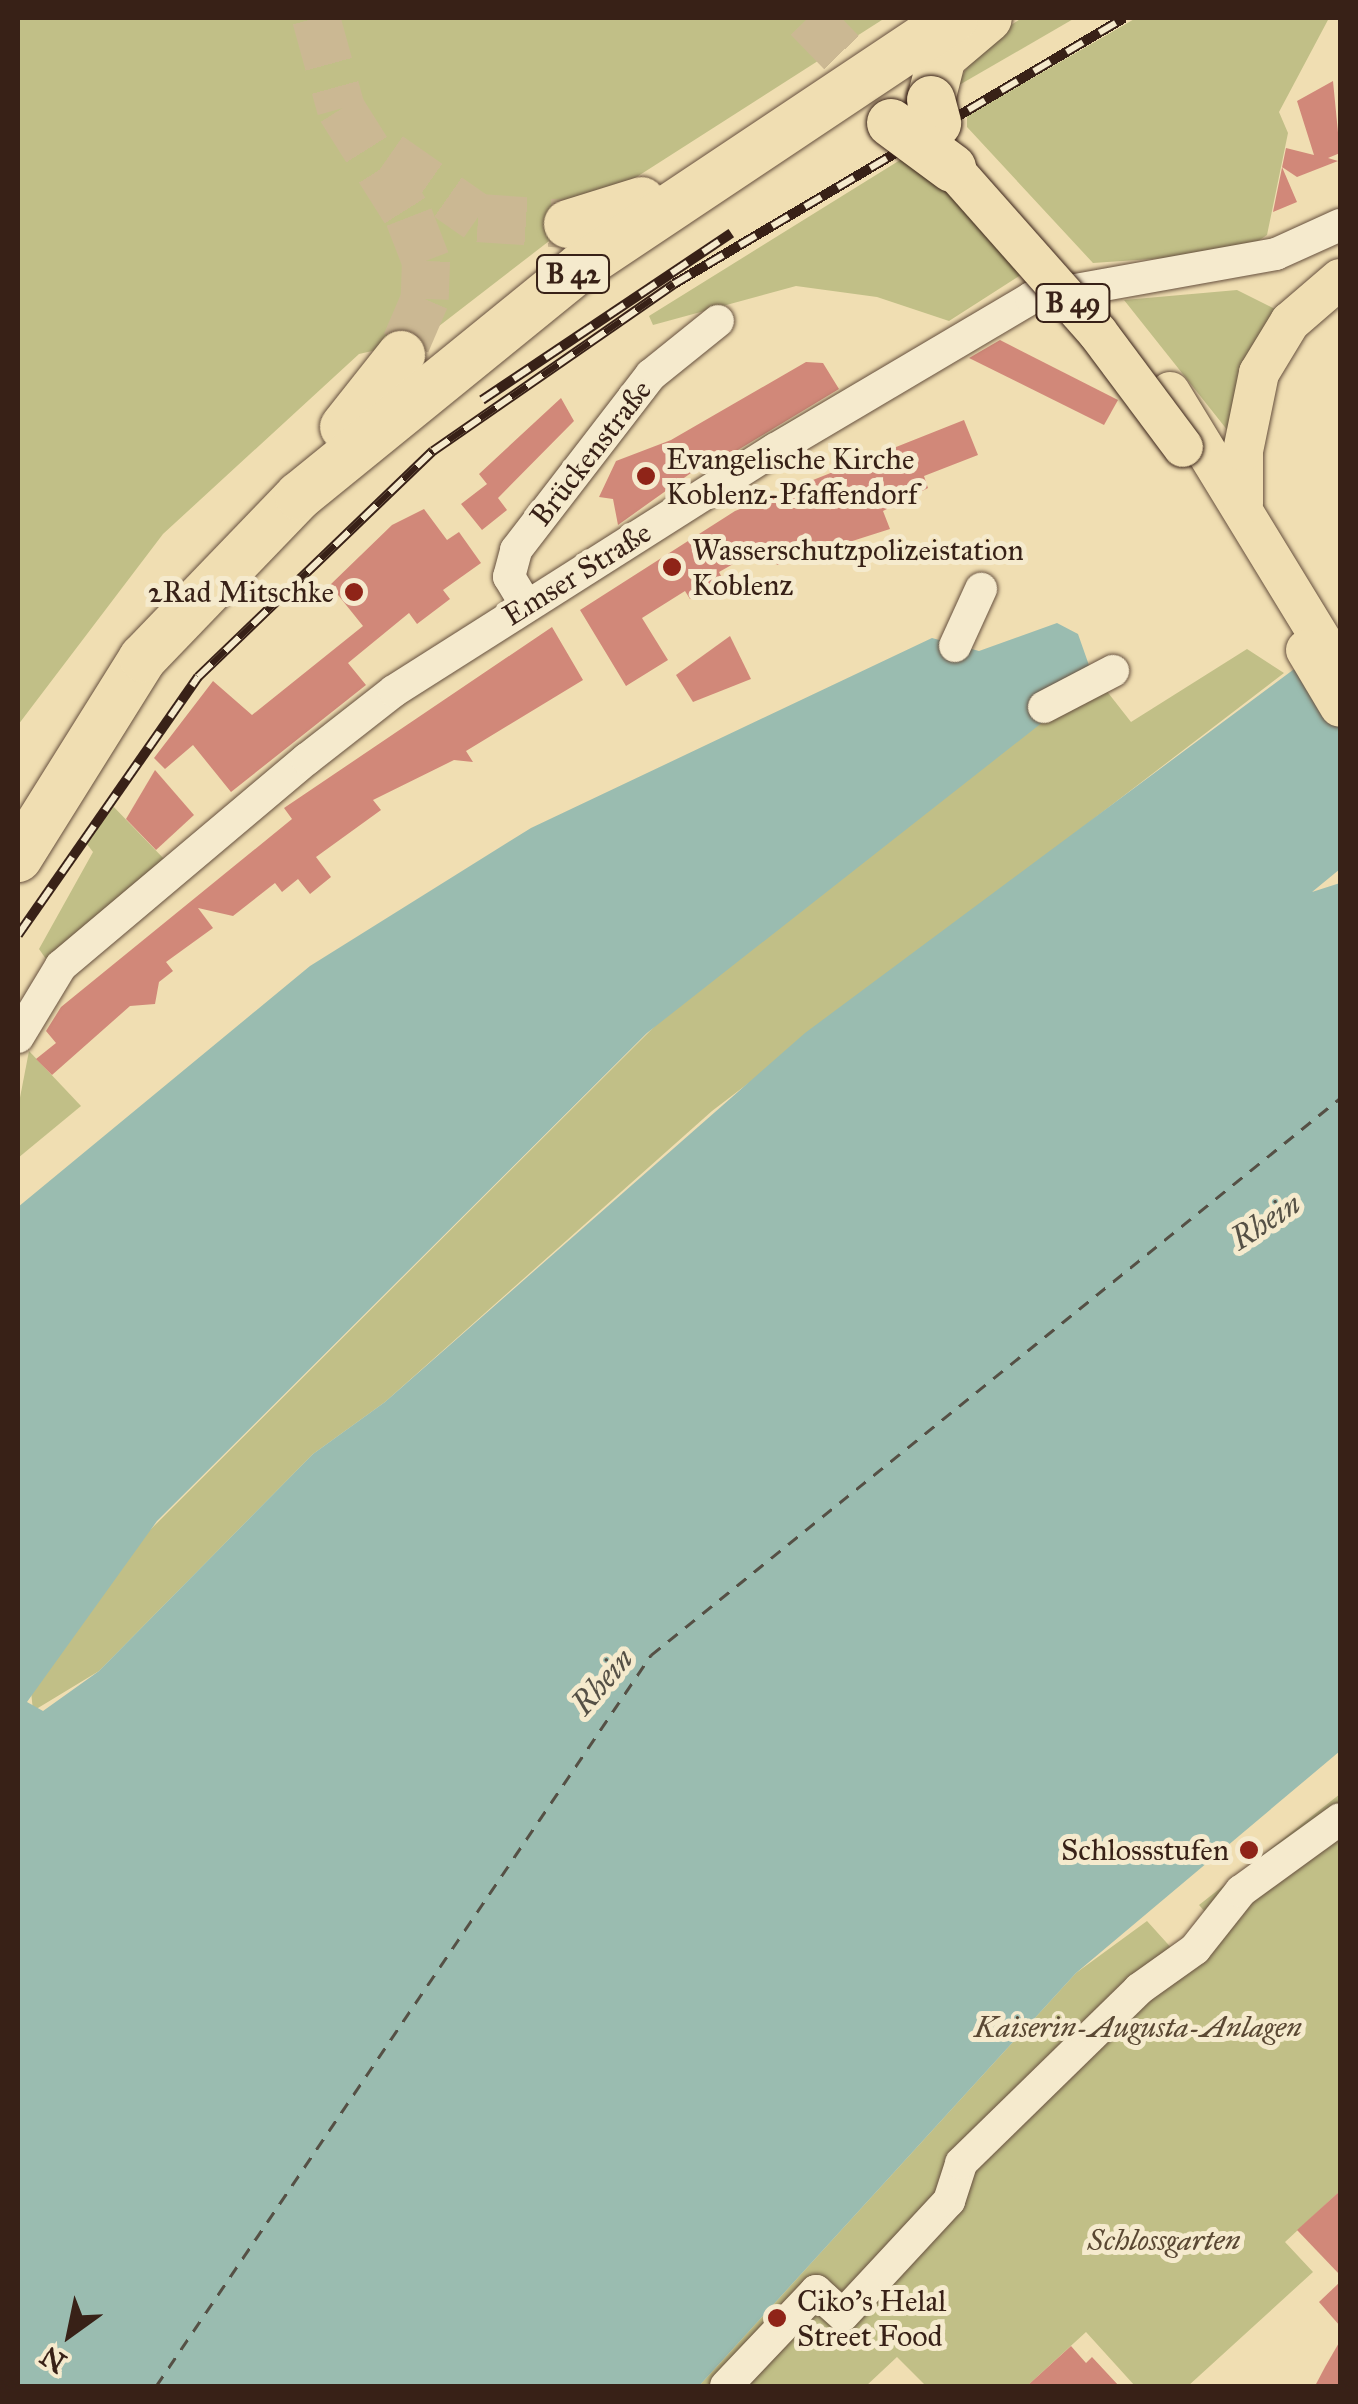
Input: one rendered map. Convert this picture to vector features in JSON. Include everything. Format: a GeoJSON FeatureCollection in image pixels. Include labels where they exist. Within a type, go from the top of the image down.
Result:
{"type":"FeatureCollection","features":[{"type":"Feature","properties":{"kind":"highway","name":"B 42"},"geometry":{"type":"LineString","coordinates":[[18,804],[157,610],[321,454],[642,201],[922,18]]}},
{"type":"Feature","properties":{"kind":"highway","name":"B 42"},"geometry":{"type":"LineString","coordinates":[[18,858],[85,745],[188,604],[353,448],[596,256],[954,18]]}},
{"type":"Feature","properties":{"kind":"highway"},"geometry":{"type":"LineString","coordinates":[[85,745],[290,532],[506,350],[825,127],[906,104],[942,57],[988,18]]}},
{"type":"Feature","properties":{"kind":"highway","name":"B 49"},"geometry":{"type":"LineString","coordinates":[[906,104],[952,168]]}},
{"type":"Feature","properties":{"kind":"highway"},"geometry":{"type":"LineString","coordinates":[[568,224],[642,201]]}},
{"type":"Feature","properties":{"kind":"highway"},"geometry":{"type":"LineString","coordinates":[[321,454],[401,355]]}},
{"type":"Feature","properties":{"kind":"main road","name":"B 49"},"geometry":{"type":"LineString","coordinates":[[906,104],[1078,274],[1170,392],[1243,508],[1340,707]]}},
{"type":"Feature","properties":{"kind":"main road","name":"B 49"},"geometry":{"type":"LineString","coordinates":[[952,168],[1098,333],[1340,671]]}},
{"type":"Feature","properties":{"kind":"main road"},"geometry":{"type":"LineString","coordinates":[[1243,508],[1249,407],[1316,298]]}},
{"type":"Feature","properties":{"kind":"street","name":"Emser Straße"},"geometry":{"type":"LineString","coordinates":[[18,1037],[60,966],[120,914],[394,692],[526,605],[1030,298],[1276,254],[1340,224]]}},
{"type":"Feature","properties":{"kind":"street","name":"Brückenstraße"},"geometry":{"type":"LineString","coordinates":[[526,605],[510,577],[516,550],[651,375],[718,321]]}},
{"type":"Feature","properties":{"kind":"street"},"geometry":{"type":"LineString","coordinates":[[954,646],[981,590]]}},
{"type":"Feature","properties":{"kind":"street"},"geometry":{"type":"LineString","coordinates":[[1044,707],[1113,671]]}},
{"type":"Feature","properties":{"kind":"street"},"geometry":{"type":"LineString","coordinates":[[726,2386],[816,2291],[843,2315],[949,2201],[974,2150],[1139,1988],[1195,1949],[1241,1891],[1340,1819]]}},
{"type":"Feature","properties":{"kind":"green space"},"geometry":{"type":"Polygon","coordinates":[[[18,18],[885,18],[610,194],[421,340],[359,354],[163,534],[18,725],[18,18]]]}},
{"type":"Feature","properties":{"kind":"green space"},"geometry":{"type":"Polygon","coordinates":[[[1022,18],[1075,18],[954,88],[983,43],[1022,18]]]}},
{"type":"Feature","properties":{"kind":"green space"},"geometry":{"type":"Polygon","coordinates":[[[1136,18],[1329,18],[1279,112],[1288,133],[1267,235],[1240,253],[1093,263],[967,127],[967,116],[1136,18]]]}},
{"type":"Feature","properties":{"kind":"green space"},"geometry":{"type":"Polygon","coordinates":[[[913,152],[1027,271],[949,321],[877,297],[796,286],[653,325],[649,316],[913,152]]]}},
{"type":"Feature","properties":{"kind":"green space"},"geometry":{"type":"Polygon","coordinates":[[[1237,290],[1277,310],[1256,341],[1232,436],[1124,300],[1237,290]]]}},
{"type":"Feature","properties":{"kind":"green space"},"geometry":{"type":"Polygon","coordinates":[[[1247,649],[1284,673],[712,1111],[385,1402],[313,1454],[99,1671],[33,1711],[31,1691],[141,1539],[662,1019],[1026,734],[1091,671],[1131,722],[1247,649]]]}},
{"type":"Feature","properties":{"kind":"green space"},"geometry":{"type":"Polygon","coordinates":[[[109,802],[167,862],[46,959],[39,949],[93,852],[83,839],[109,802]]]}},
{"type":"Feature","properties":{"kind":"green space"},"geometry":{"type":"Polygon","coordinates":[[[29,1051],[81,1106],[18,1158],[18,1108],[29,1051]]]}},
{"type":"Feature","properties":{"kind":"green space"},"geometry":{"type":"Polygon","coordinates":[[[1340,1794],[1340,2191],[1285,2242],[1313,2272],[1188,2386],[1135,2386],[1086,2332],[1027,2386],[926,2386],[897,2357],[866,2386],[699,2386],[1076,1973],[1147,1921],[1175,1952],[1212,1920],[1199,1905],[1340,1794]]]}},
{"type":"Feature","properties":{"kind":"water","name":"Rhein"},"geometry":{"type":"Polygon","coordinates":[[[1057,623],[1078,634],[1091,671],[1048,718],[647,1033],[157,1521],[27,1702],[43,1711],[99,1671],[313,1454],[385,1402],[805,1033],[1340,635],[1340,869],[1312,892],[1340,883],[1340,1751],[1076,1973],[699,2386],[18,2386],[18,1207],[310,966],[531,828],[932,638],[979,651],[1057,623]]]}},
{"type":"Feature","properties":{"kind":"building"},"geometry":{"type":"Polygon","coordinates":[[[1333,81],[1340,153],[1328,158],[1338,161],[1297,177],[1282,167],[1286,148],[1314,155],[1297,101],[1333,81]]]}},
{"type":"Feature","properties":{"kind":"building"},"geometry":{"type":"Polygon","coordinates":[[[1282,167],[1297,202],[1273,212],[1282,167]]]}},
{"type":"Feature","properties":{"kind":"building"},"geometry":{"type":"Polygon","coordinates":[[[1000,340],[1118,400],[1104,425],[969,358],[1000,340]]]}},
{"type":"Feature","properties":{"kind":"building"},"geometry":{"type":"Polygon","coordinates":[[[806,362],[823,363],[839,389],[723,459],[719,453],[618,525],[613,499],[599,497],[616,461],[671,440],[806,362]]]}},
{"type":"Feature","properties":{"kind":"building"},"geometry":{"type":"Polygon","coordinates":[[[561,398],[574,421],[498,498],[507,510],[482,530],[461,504],[487,484],[479,474],[561,398]]]}},
{"type":"Feature","properties":{"kind":"building"},"geometry":{"type":"Polygon","coordinates":[[[964,420],[978,455],[924,476],[928,488],[883,511],[890,529],[777,565],[769,544],[719,572],[723,580],[707,590],[690,599],[685,591],[642,618],[668,660],[626,686],[580,610],[735,511],[964,420]]]}},
{"type":"Feature","properties":{"kind":"building"},"geometry":{"type":"Polygon","coordinates":[[[424,509],[447,540],[459,532],[481,563],[443,590],[450,599],[417,624],[409,613],[348,663],[366,685],[231,792],[193,745],[165,769],[154,758],[213,681],[252,715],[363,626],[330,585],[392,525],[424,509]]]}},
{"type":"Feature","properties":{"kind":"building"},"geometry":{"type":"Polygon","coordinates":[[[552,627],[583,680],[466,751],[473,762],[454,760],[373,800],[381,810],[316,857],[331,877],[310,894],[298,879],[282,892],[275,883],[233,916],[198,908],[213,928],[166,962],[173,971],[159,982],[155,1004],[130,1006],[52,1075],[36,1059],[56,1043],[46,1031],[61,1007],[292,819],[284,808],[552,627]]]}},
{"type":"Feature","properties":{"kind":"building"},"geometry":{"type":"Polygon","coordinates":[[[730,636],[751,679],[693,702],[676,675],[730,636]]]}},
{"type":"Feature","properties":{"kind":"building"},"geometry":{"type":"Polygon","coordinates":[[[155,770],[194,815],[156,850],[126,819],[155,770]]]}},
{"type":"Feature","properties":{"kind":"building"},"geometry":{"type":"Polygon","coordinates":[[[1340,2191],[1340,2275],[1297,2230],[1340,2191]]]}},
{"type":"Feature","properties":{"kind":"building"},"geometry":{"type":"Polygon","coordinates":[[[1340,2282],[1340,2326],[1319,2302],[1340,2282]]]}},
{"type":"Feature","properties":{"kind":"building"},"geometry":{"type":"Polygon","coordinates":[[[1340,2341],[1340,2386],[1315,2386],[1325,2367],[1340,2341]]]}},
{"type":"Feature","properties":{"kind":"building"},"geometry":{"type":"Polygon","coordinates":[[[1071,2346],[1086,2363],[1092,2357],[1119,2386],[1027,2386],[1071,2346]]]}},
{"type":"Feature","properties":{"kind":"ferry route"},"geometry":{"type":"LineString","coordinates":[[156,2386],[651,1655],[1340,1098]]}},
{"type":"Feature","properties":{"kind":"tunnel"},"geometry":{"type":"LineString","coordinates":[[316,18],[341,109],[409,217],[426,261],[425,299],[401,355]]}},
{"type":"Feature","properties":{"kind":"tunnel"},"geometry":{"type":"LineString","coordinates":[[808,18],[874,86]]}},
{"type":"Feature","properties":{"kind":"tunnel"},"geometry":{"type":"LineString","coordinates":[[389,156],[478,218],[568,224]]}},
{"type":"Feature","properties":{"kind":"railway"},"geometry":{"type":"LineString","coordinates":[[18,935],[198,677],[433,451],[674,284],[1124,18]]}},
{"type":"Feature","properties":{"kind":"railway"},"geometry":{"type":"LineString","coordinates":[[482,400],[731,233]]}},
{"type":"Feature","properties":{"kind":"place","name":"Evangelische Kirche Koblenz-Pfaffendorf"},"geometry":{"type":"Point","coordinates":[646,476]}},
{"type":"Feature","properties":{"kind":"place","name":"Wasserschutzpolizeistation Koblenz"},"geometry":{"type":"Point","coordinates":[672,567]}},
{"type":"Feature","properties":{"kind":"place","name":"2Rad Mitschke"},"geometry":{"type":"Point","coordinates":[354,592]}},
{"type":"Feature","properties":{"kind":"place","name":"Schlossstufen"},"geometry":{"type":"Point","coordinates":[1249,1850]}},
{"type":"Feature","properties":{"kind":"place","name":"Ciko's Helal Street Food"},"geometry":{"type":"Point","coordinates":[777,2318]}},
{"type":"Feature","properties":{"kind":"park label","name":"Kaiserin-Augusta-Anlagen"},"geometry":{"type":"Point","coordinates":[1138,2027]}},
{"type":"Feature","properties":{"kind":"park label","name":"Schlossgarten"},"geometry":{"type":"Point","coordinates":[1164,2240]}}]}
